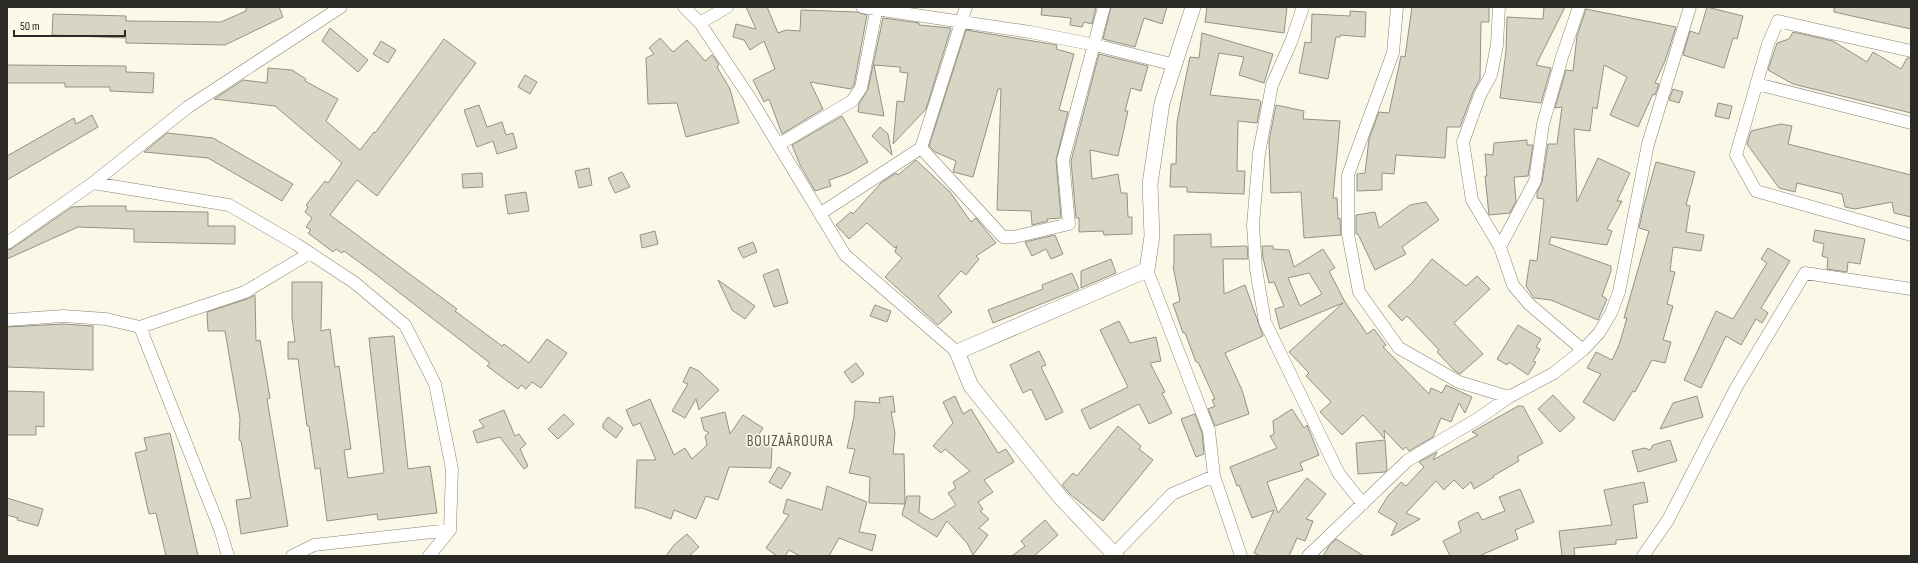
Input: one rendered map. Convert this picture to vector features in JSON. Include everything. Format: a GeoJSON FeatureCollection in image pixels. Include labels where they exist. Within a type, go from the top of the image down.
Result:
{"type":"FeatureCollection","features":[{"type":"Feature","properties":{"kind":"street"},"geometry":{"type":"LineString","coordinates":[[7,243],[92,183],[188,107],[341,7]]}},
{"type":"Feature","properties":{"kind":"street"},"geometry":{"type":"LineString","coordinates":[[684,7],[700,23],[750,98],[821,213],[845,255],[957,352],[971,386],[1061,498],[1115,555],[1172,494],[1214,476]]}},
{"type":"Feature","properties":{"kind":"street"},"geometry":{"type":"LineString","coordinates":[[700,23],[727,7]]}},
{"type":"Feature","properties":{"kind":"street"},"geometry":{"type":"LineString","coordinates":[[862,7],[877,8],[1030,32],[1095,45],[1175,65]]}},
{"type":"Feature","properties":{"kind":"street"},"geometry":{"type":"LineString","coordinates":[[821,213],[921,148],[966,7]]}},
{"type":"Feature","properties":{"kind":"street"},"geometry":{"type":"LineString","coordinates":[[921,148],[1004,237],[1014,237],[1069,224],[1063,160],[1104,7]]}},
{"type":"Feature","properties":{"kind":"street"},"geometry":{"type":"LineString","coordinates":[[1193,7],[1162,103],[1150,184],[1152,236],[1147,270],[1209,431],[1214,476],[1241,556]]}},
{"type":"Feature","properties":{"kind":"street"},"geometry":{"type":"LineString","coordinates":[[1303,7],[1291,42],[1272,85],[1259,152],[1253,225],[1256,269],[1265,322],[1339,474],[1363,504]]}},
{"type":"Feature","properties":{"kind":"street"},"geometry":{"type":"LineString","coordinates":[[1398,7],[1393,53],[1348,175],[1348,234],[1359,292],[1399,348],[1459,382],[1510,397]]}},
{"type":"Feature","properties":{"kind":"street"},"geometry":{"type":"LineString","coordinates":[[1499,7],[1497,45],[1491,75],[1480,95],[1463,142],[1472,200],[1500,247],[1513,285],[1529,304],[1583,350]]}},
{"type":"Feature","properties":{"kind":"street"},"geometry":{"type":"LineString","coordinates":[[1500,247],[1535,181],[1543,124],[1562,57],[1579,7]]}},
{"type":"Feature","properties":{"kind":"street"},"geometry":{"type":"LineString","coordinates":[[1308,556],[1407,461],[1510,397],[1554,373],[1583,350],[1602,328],[1611,313],[1619,292],[1648,144],[1690,7]]}},
{"type":"Feature","properties":{"kind":"street"},"geometry":{"type":"LineString","coordinates":[[778,145],[852,102],[861,88],[877,8]]}},
{"type":"Feature","properties":{"kind":"street"},"geometry":{"type":"LineString","coordinates":[[1911,51],[1778,21],[1768,44],[1736,155],[1756,190],[1911,235]]}},
{"type":"Feature","properties":{"kind":"street"},"geometry":{"type":"LineString","coordinates":[[1757,84],[1911,123]]}},
{"type":"Feature","properties":{"kind":"street"},"geometry":{"type":"LineString","coordinates":[[92,183],[229,205],[310,253],[355,283],[405,325],[435,384],[452,469],[450,530],[429,556]]}},
{"type":"Feature","properties":{"kind":"street"},"geometry":{"type":"LineString","coordinates":[[7,320],[63,316],[106,319],[140,327],[245,292],[310,253]]}},
{"type":"Feature","properties":{"kind":"street"},"geometry":{"type":"LineString","coordinates":[[957,352],[1147,270]]}},
{"type":"Feature","properties":{"kind":"street"},"geometry":{"type":"LineString","coordinates":[[1643,556],[1668,520],[1736,386],[1804,273],[1911,289]]}},
{"type":"Feature","properties":{"kind":"street"},"geometry":{"type":"LineString","coordinates":[[140,327],[220,529],[228,556]]}},
{"type":"Feature","properties":{"kind":"street"},"geometry":{"type":"LineString","coordinates":[[292,556],[314,545],[450,530]]}},
{"type":"Feature","properties":{"kind":"building"},"geometry":{"type":"Polygon","coordinates":[[[246,7],[279,7],[283,17],[225,45],[126,43],[126,38],[52,35],[53,14],[126,16],[126,21],[221,22],[246,11],[246,7]]]}},
{"type":"Feature","properties":{"kind":"building"},"geometry":{"type":"Polygon","coordinates":[[[746,7],[767,7],[778,33],[786,30],[800,31],[801,10],[857,12],[867,15],[854,85],[851,89],[810,82],[823,109],[782,134],[769,99],[764,102],[753,80],[775,69],[764,41],[750,50],[744,40],[733,37],[736,24],[756,29],[746,7]]]}},
{"type":"Feature","properties":{"kind":"building"},"geometry":{"type":"Polygon","coordinates":[[[1042,7],[1096,7],[1092,24],[1084,22],[1082,27],[1070,25],[1071,18],[1041,15],[1042,7]]]}},
{"type":"Feature","properties":{"kind":"building"},"geometry":{"type":"Polygon","coordinates":[[[1111,7],[1167,7],[1162,24],[1144,18],[1135,47],[1103,39],[1111,7]]]}},
{"type":"Feature","properties":{"kind":"building"},"geometry":{"type":"Polygon","coordinates":[[[1207,7],[1287,7],[1284,33],[1205,22],[1207,7]]]}},
{"type":"Feature","properties":{"kind":"building"},"geometry":{"type":"Polygon","coordinates":[[[1412,7],[1489,7],[1489,22],[1481,22],[1480,79],[1473,92],[1460,127],[1447,127],[1445,158],[1396,155],[1394,174],[1382,173],[1382,190],[1357,191],[1357,174],[1365,173],[1369,139],[1379,112],[1389,113],[1401,56],[1405,57],[1412,7]]]}},
{"type":"Feature","properties":{"kind":"building"},"geometry":{"type":"Polygon","coordinates":[[[1544,7],[1565,7],[1536,65],[1551,68],[1541,103],[1500,98],[1506,51],[1507,17],[1543,19],[1544,7]]]}},
{"type":"Feature","properties":{"kind":"building"},"geometry":{"type":"Polygon","coordinates":[[[1707,7],[1743,16],[1737,39],[1733,38],[1724,68],[1683,55],[1690,31],[1699,34],[1707,7]]]}},
{"type":"Feature","properties":{"kind":"building"},"geometry":{"type":"Polygon","coordinates":[[[1834,7],[1911,7],[1911,29],[1834,12],[1834,7]]]}},
{"type":"Feature","properties":{"kind":"building"},"geometry":{"type":"Polygon","coordinates":[[[1586,9],[1676,27],[1665,61],[1655,83],[1659,84],[1655,95],[1653,94],[1638,127],[1610,115],[1627,77],[1604,65],[1597,109],[1593,107],[1590,131],[1574,129],[1577,202],[1598,158],[1630,173],[1617,201],[1622,201],[1607,229],[1612,231],[1607,245],[1551,237],[1549,244],[1611,266],[1611,271],[1602,296],[1607,299],[1598,320],[1551,300],[1534,298],[1526,286],[1530,260],[1537,261],[1544,199],[1537,198],[1537,192],[1542,182],[1548,144],[1557,144],[1562,107],[1555,108],[1566,70],[1573,71],[1577,36],[1586,9]]]}},
{"type":"Feature","properties":{"kind":"building"},"geometry":{"type":"Polygon","coordinates":[[[1350,11],[1366,12],[1365,37],[1340,35],[1340,37],[1336,37],[1328,79],[1299,73],[1305,42],[1311,43],[1312,14],[1350,16],[1350,11]]]}},
{"type":"Feature","properties":{"kind":"building"},"geometry":{"type":"Polygon","coordinates":[[[883,18],[919,23],[919,25],[951,28],[926,109],[893,144],[897,101],[904,102],[908,73],[900,72],[900,67],[874,65],[884,116],[858,112],[859,104],[868,89],[883,18]]]}},
{"type":"Feature","properties":{"kind":"building"},"geometry":{"type":"Polygon","coordinates":[[[330,28],[368,60],[358,72],[322,41],[330,28]]]}},
{"type":"Feature","properties":{"kind":"building"},"geometry":{"type":"Polygon","coordinates":[[[966,30],[1057,45],[1056,49],[1074,54],[1059,110],[1068,112],[1056,160],[1061,218],[1047,219],[1048,221],[1032,225],[1031,211],[997,210],[1001,89],[998,89],[973,177],[953,172],[956,161],[935,152],[929,146],[966,30]]]}},
{"type":"Feature","properties":{"kind":"building"},"geometry":{"type":"Polygon","coordinates":[[[1793,32],[1833,41],[1867,62],[1873,52],[1901,69],[1907,58],[1911,58],[1911,113],[1793,84],[1768,70],[1777,43],[1789,39],[1793,32]]]}},
{"type":"Feature","properties":{"kind":"building"},"geometry":{"type":"Polygon","coordinates":[[[1202,33],[1273,54],[1264,83],[1239,75],[1244,57],[1219,53],[1210,95],[1259,100],[1261,102],[1257,123],[1238,121],[1237,171],[1245,171],[1244,194],[1187,192],[1187,187],[1170,187],[1171,164],[1176,164],[1177,122],[1190,57],[1199,58],[1202,33]]]}},
{"type":"Feature","properties":{"kind":"building"},"geometry":{"type":"Polygon","coordinates":[[[660,38],[673,52],[687,40],[705,61],[712,55],[714,57],[719,65],[717,67],[730,89],[739,123],[686,137],[677,103],[648,104],[646,58],[654,54],[649,48],[660,38]]]}},
{"type":"Feature","properties":{"kind":"building"},"geometry":{"type":"Polygon","coordinates":[[[444,39],[476,63],[377,196],[357,180],[330,215],[457,309],[455,311],[502,346],[504,344],[529,363],[547,339],[567,353],[541,388],[532,382],[526,389],[521,385],[518,389],[487,366],[490,363],[374,273],[344,251],[342,253],[336,249],[333,252],[308,233],[311,230],[306,227],[312,218],[305,212],[308,207],[306,205],[325,181],[328,183],[342,163],[275,106],[214,99],[243,80],[267,83],[268,68],[292,70],[306,79],[305,81],[338,99],[326,121],[360,150],[374,132],[375,133],[444,39]]]}},
{"type":"Feature","properties":{"kind":"building"},"geometry":{"type":"Polygon","coordinates":[[[381,41],[396,50],[388,63],[373,54],[381,41]]]}},
{"type":"Feature","properties":{"kind":"building"},"geometry":{"type":"Polygon","coordinates":[[[1099,54],[1148,66],[1141,91],[1131,88],[1125,111],[1128,111],[1118,156],[1090,150],[1092,179],[1118,174],[1121,193],[1127,193],[1128,217],[1132,217],[1132,234],[1104,235],[1103,231],[1079,232],[1079,218],[1076,218],[1071,161],[1099,54]]]}},
{"type":"Feature","properties":{"kind":"building"},"geometry":{"type":"Polygon","coordinates":[[[7,65],[126,66],[126,72],[154,73],[153,93],[110,91],[110,87],[65,87],[65,83],[7,83],[7,65]]]}},
{"type":"Feature","properties":{"kind":"building"},"geometry":{"type":"Polygon","coordinates":[[[525,75],[537,82],[530,94],[518,87],[525,75]]]}},
{"type":"Feature","properties":{"kind":"building"},"geometry":{"type":"Polygon","coordinates":[[[1673,89],[1683,92],[1679,103],[1669,100],[1673,89]]]}},
{"type":"Feature","properties":{"kind":"building"},"geometry":{"type":"Polygon","coordinates":[[[1718,103],[1732,106],[1729,119],[1715,116],[1718,103]]]}},
{"type":"Feature","properties":{"kind":"building"},"geometry":{"type":"Polygon","coordinates":[[[479,105],[487,127],[502,122],[506,135],[513,133],[517,148],[497,154],[493,141],[477,147],[464,110],[479,105]]]}},
{"type":"Feature","properties":{"kind":"building"},"geometry":{"type":"Polygon","coordinates":[[[1276,105],[1304,111],[1303,119],[1340,121],[1333,198],[1337,198],[1338,219],[1340,218],[1341,235],[1304,238],[1301,192],[1271,193],[1269,141],[1276,105]]]}},
{"type":"Feature","properties":{"kind":"building"},"geometry":{"type":"Polygon","coordinates":[[[92,115],[98,127],[7,180],[7,156],[74,118],[76,124],[92,115]]]}},
{"type":"Feature","properties":{"kind":"building"},"geometry":{"type":"Polygon","coordinates":[[[842,116],[868,162],[849,173],[829,180],[831,186],[815,191],[800,165],[792,145],[842,116]]]}},
{"type":"Feature","properties":{"kind":"building"},"geometry":{"type":"Polygon","coordinates":[[[1781,124],[1792,126],[1788,144],[1911,175],[1911,217],[1894,213],[1892,202],[1855,209],[1845,207],[1842,194],[1797,183],[1795,192],[1779,188],[1747,144],[1751,131],[1781,124]]]}},
{"type":"Feature","properties":{"kind":"building"},"geometry":{"type":"Polygon","coordinates":[[[880,127],[888,134],[892,155],[872,136],[880,127]]]}},
{"type":"Feature","properties":{"kind":"building"},"geometry":{"type":"Polygon","coordinates":[[[167,133],[213,138],[293,184],[282,201],[208,158],[144,152],[167,133]]]}},
{"type":"Feature","properties":{"kind":"building"},"geometry":{"type":"Polygon","coordinates":[[[1527,140],[1527,145],[1533,145],[1528,176],[1514,177],[1516,201],[1510,213],[1489,215],[1485,176],[1487,176],[1485,154],[1493,155],[1494,143],[1527,140]]]}},
{"type":"Feature","properties":{"kind":"building"},"geometry":{"type":"Polygon","coordinates":[[[916,160],[950,192],[971,222],[976,218],[996,243],[976,256],[979,259],[966,275],[961,271],[938,296],[952,312],[938,325],[885,277],[902,258],[895,252],[897,246],[895,248],[867,223],[849,239],[836,225],[851,212],[853,214],[881,183],[896,173],[898,175],[916,160]]]}},
{"type":"Feature","properties":{"kind":"building"},"geometry":{"type":"Polygon","coordinates":[[[1656,162],[1695,172],[1686,205],[1690,206],[1686,232],[1704,235],[1701,251],[1673,247],[1670,271],[1675,272],[1667,304],[1673,306],[1663,340],[1671,342],[1665,363],[1652,360],[1635,392],[1633,391],[1614,421],[1583,402],[1601,374],[1587,368],[1596,352],[1612,360],[1619,345],[1627,318],[1624,318],[1649,231],[1639,228],[1656,162]]]}},
{"type":"Feature","properties":{"kind":"building"},"geometry":{"type":"Polygon","coordinates":[[[589,168],[592,185],[579,188],[575,171],[589,168]]]}},
{"type":"Feature","properties":{"kind":"building"},"geometry":{"type":"Polygon","coordinates":[[[622,172],[630,187],[615,193],[608,178],[622,172]]]}},
{"type":"Feature","properties":{"kind":"building"},"geometry":{"type":"Polygon","coordinates":[[[482,173],[483,187],[463,188],[462,174],[482,173]]]}},
{"type":"Feature","properties":{"kind":"building"},"geometry":{"type":"Polygon","coordinates":[[[526,192],[529,211],[508,214],[505,195],[526,192]]]}},
{"type":"Feature","properties":{"kind":"building"},"geometry":{"type":"Polygon","coordinates":[[[1426,202],[1439,220],[1402,247],[1406,254],[1375,270],[1358,234],[1356,234],[1356,215],[1375,212],[1379,228],[1410,205],[1426,202]]]}},
{"type":"Feature","properties":{"kind":"building"},"geometry":{"type":"Polygon","coordinates":[[[126,206],[126,211],[208,212],[208,226],[235,226],[235,244],[134,242],[134,229],[78,227],[7,259],[7,250],[11,249],[72,207],[126,206]]]}},
{"type":"Feature","properties":{"kind":"building"},"geometry":{"type":"Polygon","coordinates":[[[1815,230],[1865,239],[1860,264],[1848,262],[1847,272],[1827,269],[1828,258],[1822,256],[1824,244],[1813,241],[1815,230]]]}},
{"type":"Feature","properties":{"kind":"building"},"geometry":{"type":"Polygon","coordinates":[[[655,231],[658,244],[642,248],[640,235],[655,231]]]}},
{"type":"Feature","properties":{"kind":"building"},"geometry":{"type":"Polygon","coordinates":[[[1211,234],[1211,247],[1247,246],[1248,259],[1223,259],[1224,294],[1245,285],[1263,336],[1225,353],[1242,390],[1249,414],[1215,426],[1208,409],[1215,406],[1212,400],[1215,399],[1198,362],[1196,362],[1185,333],[1183,333],[1173,304],[1180,301],[1173,266],[1174,235],[1211,234]]]}},
{"type":"Feature","properties":{"kind":"building"},"geometry":{"type":"Polygon","coordinates":[[[1055,235],[1063,254],[1051,259],[1046,249],[1032,256],[1025,242],[1055,235]]]}},
{"type":"Feature","properties":{"kind":"building"},"geometry":{"type":"Polygon","coordinates":[[[753,242],[757,252],[743,258],[738,248],[753,242]]]}},
{"type":"Feature","properties":{"kind":"building"},"geometry":{"type":"Polygon","coordinates":[[[1262,246],[1273,246],[1273,249],[1289,250],[1294,267],[1323,249],[1335,268],[1329,271],[1345,302],[1367,334],[1374,329],[1386,345],[1383,347],[1429,394],[1431,388],[1442,393],[1446,385],[1472,397],[1465,413],[1459,403],[1451,422],[1441,418],[1433,437],[1409,451],[1406,447],[1403,450],[1384,430],[1385,439],[1363,415],[1342,435],[1320,412],[1331,402],[1306,376],[1309,373],[1289,352],[1343,303],[1280,329],[1275,309],[1284,306],[1274,282],[1269,283],[1263,258],[1262,246]],[[1309,273],[1288,278],[1300,306],[1322,294],[1309,273]]]}},
{"type":"Feature","properties":{"kind":"building"},"geometry":{"type":"Polygon","coordinates":[[[1768,248],[1790,261],[1761,308],[1768,313],[1762,323],[1756,319],[1741,345],[1726,336],[1701,388],[1684,380],[1716,311],[1733,319],[1767,263],[1761,259],[1768,248]]]}},
{"type":"Feature","properties":{"kind":"building"},"geometry":{"type":"Polygon","coordinates":[[[1111,259],[1116,273],[1081,288],[1081,271],[1111,259]]]}},
{"type":"Feature","properties":{"kind":"building"},"geometry":{"type":"Polygon","coordinates":[[[1432,259],[1466,286],[1477,276],[1490,289],[1454,323],[1483,354],[1460,374],[1454,370],[1437,352],[1439,350],[1407,316],[1402,321],[1388,306],[1412,283],[1432,259]]]}},
{"type":"Feature","properties":{"kind":"building"},"geometry":{"type":"Polygon","coordinates":[[[778,269],[788,303],[774,307],[763,275],[778,269]]]}},
{"type":"Feature","properties":{"kind":"building"},"geometry":{"type":"Polygon","coordinates":[[[1072,273],[1079,289],[993,323],[988,310],[1043,289],[1042,285],[1072,273]]]}},
{"type":"Feature","properties":{"kind":"building"},"geometry":{"type":"Polygon","coordinates":[[[718,280],[755,306],[745,319],[732,310],[718,280]]]}},
{"type":"Feature","properties":{"kind":"building"},"geometry":{"type":"Polygon","coordinates":[[[292,282],[322,282],[321,331],[330,329],[335,367],[339,366],[351,449],[344,450],[348,478],[384,473],[369,338],[394,336],[408,469],[430,466],[437,513],[378,520],[377,514],[327,521],[320,468],[315,469],[309,426],[307,426],[298,359],[288,359],[288,342],[295,342],[292,317],[292,282]]]}},
{"type":"Feature","properties":{"kind":"building"},"geometry":{"type":"Polygon","coordinates":[[[255,295],[256,341],[260,340],[270,398],[267,399],[288,526],[241,534],[236,500],[251,498],[241,441],[239,440],[240,419],[225,331],[208,331],[207,312],[255,295]]]}},
{"type":"Feature","properties":{"kind":"building"},"geometry":{"type":"Polygon","coordinates":[[[875,305],[891,311],[887,322],[870,316],[875,305]]]}},
{"type":"Feature","properties":{"kind":"building"},"geometry":{"type":"Polygon","coordinates":[[[1119,321],[1130,343],[1156,337],[1161,361],[1150,363],[1165,392],[1162,393],[1172,413],[1149,424],[1139,404],[1090,429],[1081,410],[1128,387],[1100,330],[1119,321]]]}},
{"type":"Feature","properties":{"kind":"building"},"geometry":{"type":"Polygon","coordinates":[[[63,324],[93,326],[93,370],[7,367],[7,327],[63,324]]]}},
{"type":"Feature","properties":{"kind":"building"},"geometry":{"type":"Polygon","coordinates":[[[1518,325],[1541,339],[1536,347],[1540,349],[1533,361],[1536,362],[1528,375],[1509,362],[1507,365],[1497,359],[1518,325]]]}},
{"type":"Feature","properties":{"kind":"building"},"geometry":{"type":"Polygon","coordinates":[[[1039,351],[1046,365],[1041,367],[1063,412],[1046,420],[1031,389],[1023,393],[1010,365],[1039,351]]]}},
{"type":"Feature","properties":{"kind":"building"},"geometry":{"type":"Polygon","coordinates":[[[856,363],[864,374],[852,383],[844,372],[856,363]]]}},
{"type":"Feature","properties":{"kind":"building"},"geometry":{"type":"Polygon","coordinates":[[[690,367],[699,371],[719,390],[699,410],[696,399],[685,418],[672,411],[688,384],[683,382],[690,367]]]}},
{"type":"Feature","properties":{"kind":"building"},"geometry":{"type":"Polygon","coordinates":[[[7,391],[44,392],[44,427],[36,426],[36,435],[7,435],[7,391]]]}},
{"type":"Feature","properties":{"kind":"building"},"geometry":{"type":"Polygon","coordinates":[[[1553,395],[1575,418],[1560,432],[1538,409],[1553,395]]]}},
{"type":"Feature","properties":{"kind":"building"},"geometry":{"type":"Polygon","coordinates":[[[893,396],[895,412],[891,412],[895,433],[893,454],[904,454],[905,504],[869,503],[870,477],[849,473],[855,449],[847,448],[854,417],[855,401],[880,403],[879,398],[893,396]]]}},
{"type":"Feature","properties":{"kind":"building"},"geometry":{"type":"Polygon","coordinates":[[[955,396],[963,414],[971,409],[998,453],[1006,449],[1014,462],[984,480],[993,492],[978,502],[983,509],[980,511],[989,519],[979,528],[988,535],[973,555],[967,543],[947,521],[937,537],[902,515],[907,496],[920,496],[919,512],[932,520],[956,505],[948,493],[956,488],[953,482],[970,471],[945,449],[941,453],[933,446],[953,423],[943,402],[955,396]]]}},
{"type":"Feature","properties":{"kind":"building"},"geometry":{"type":"Polygon","coordinates":[[[1697,396],[1703,417],[1660,429],[1673,403],[1697,396]]]}},
{"type":"Feature","properties":{"kind":"building"},"geometry":{"type":"Polygon","coordinates":[[[650,399],[674,455],[685,448],[692,459],[707,445],[705,436],[709,433],[704,430],[701,418],[725,412],[730,434],[743,415],[763,428],[752,445],[772,446],[771,468],[729,467],[718,500],[706,496],[696,519],[674,510],[671,519],[642,508],[635,508],[637,460],[656,460],[640,423],[633,426],[626,410],[650,399]]]}},
{"type":"Feature","properties":{"kind":"building"},"geometry":{"type":"Polygon","coordinates":[[[1518,406],[1523,406],[1543,443],[1517,457],[1519,461],[1474,489],[1471,482],[1463,489],[1454,480],[1444,490],[1436,481],[1406,513],[1420,519],[1391,536],[1397,523],[1378,512],[1388,496],[1401,482],[1406,486],[1424,467],[1419,462],[1437,452],[1433,460],[1478,435],[1472,432],[1518,406]]]}},
{"type":"Feature","properties":{"kind":"building"},"geometry":{"type":"Polygon","coordinates":[[[1292,409],[1304,428],[1307,425],[1319,455],[1300,463],[1303,470],[1267,482],[1278,513],[1307,478],[1326,494],[1306,519],[1313,521],[1305,541],[1297,538],[1289,556],[1261,556],[1254,553],[1274,510],[1252,518],[1230,467],[1277,448],[1270,436],[1274,434],[1273,421],[1292,409]]]}},
{"type":"Feature","properties":{"kind":"building"},"geometry":{"type":"Polygon","coordinates":[[[504,410],[515,436],[519,434],[526,444],[520,449],[528,466],[524,469],[500,437],[477,443],[473,431],[484,427],[479,420],[504,410]]]}},
{"type":"Feature","properties":{"kind":"building"},"geometry":{"type":"Polygon","coordinates":[[[564,414],[574,424],[558,439],[548,429],[564,414]]]}},
{"type":"Feature","properties":{"kind":"building"},"geometry":{"type":"Polygon","coordinates":[[[1195,414],[1202,433],[1204,454],[1196,457],[1181,419],[1195,414]]]}},
{"type":"Feature","properties":{"kind":"building"},"geometry":{"type":"Polygon","coordinates":[[[608,417],[623,428],[616,438],[603,428],[603,424],[608,417]]]}},
{"type":"Feature","properties":{"kind":"building"},"geometry":{"type":"Polygon","coordinates":[[[1118,426],[1141,446],[1139,449],[1153,460],[1103,521],[1070,494],[1062,485],[1073,473],[1077,476],[1118,426]]]}},
{"type":"Feature","properties":{"kind":"building"},"geometry":{"type":"Polygon","coordinates":[[[170,433],[198,556],[166,556],[156,513],[149,514],[135,453],[147,450],[144,438],[170,433]]]}},
{"type":"Feature","properties":{"kind":"building"},"geometry":{"type":"Polygon","coordinates":[[[1385,440],[1387,470],[1385,472],[1358,474],[1356,443],[1385,440]]]}},
{"type":"Feature","properties":{"kind":"building"},"geometry":{"type":"Polygon","coordinates":[[[1670,440],[1677,461],[1638,472],[1632,451],[1644,448],[1650,450],[1653,445],[1670,440]]]}},
{"type":"Feature","properties":{"kind":"building"},"geometry":{"type":"Polygon","coordinates":[[[778,467],[791,473],[781,489],[769,482],[778,467]]]}},
{"type":"Feature","properties":{"kind":"building"},"geometry":{"type":"Polygon","coordinates":[[[1644,482],[1648,502],[1633,505],[1637,538],[1616,540],[1616,544],[1574,548],[1575,556],[1562,556],[1559,531],[1612,525],[1604,490],[1644,482]]]}},
{"type":"Feature","properties":{"kind":"building"},"geometry":{"type":"Polygon","coordinates":[[[827,486],[867,502],[859,532],[876,535],[872,551],[839,538],[829,556],[800,556],[789,550],[785,556],[777,556],[766,548],[789,515],[783,513],[787,499],[822,510],[827,486]]]}},
{"type":"Feature","properties":{"kind":"building"},"geometry":{"type":"Polygon","coordinates":[[[1520,489],[1534,522],[1515,530],[1518,539],[1479,556],[1450,556],[1443,541],[1461,532],[1458,522],[1478,512],[1482,520],[1505,511],[1499,497],[1520,489]]]}},
{"type":"Feature","properties":{"kind":"building"},"geometry":{"type":"Polygon","coordinates":[[[7,498],[43,509],[38,526],[17,520],[18,518],[7,515],[7,498]]]}},
{"type":"Feature","properties":{"kind":"building"},"geometry":{"type":"Polygon","coordinates":[[[1045,520],[1058,535],[1034,556],[1012,556],[1025,546],[1021,541],[1045,520]]]}},
{"type":"Feature","properties":{"kind":"building"},"geometry":{"type":"Polygon","coordinates":[[[687,534],[699,547],[689,556],[666,556],[674,545],[687,534]]]}},
{"type":"Feature","properties":{"kind":"building"},"geometry":{"type":"Polygon","coordinates":[[[1336,539],[1364,556],[1323,556],[1329,546],[1336,539]]]}},
{"type":"Feature","properties":{"kind":"district","name":"BOUZAÂROURA"},"geometry":{"type":"Point","coordinates":[790,441]}}]}
